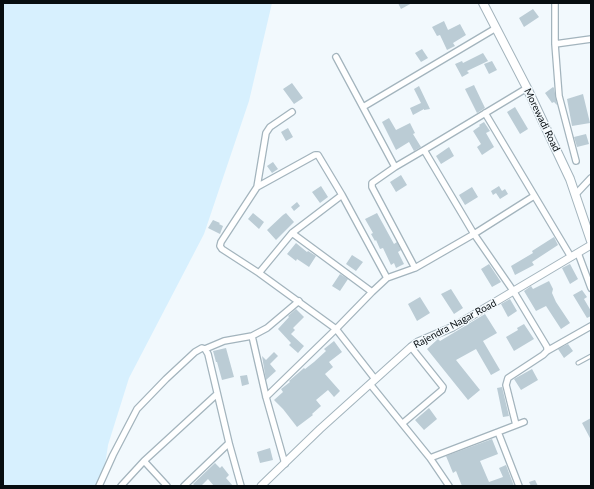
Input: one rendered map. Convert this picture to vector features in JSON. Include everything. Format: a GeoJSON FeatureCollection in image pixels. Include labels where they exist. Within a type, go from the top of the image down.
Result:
{"type":"FeatureCollection","features":[{"type":"Feature","properties":{"kind":"main road","name":"Morewadi Road"},"geometry":{"type":"LineString","coordinates":[[483,3],[527,88],[570,179],[591,241]]}},
{"type":"Feature","properties":{"kind":"street"},"geometry":{"type":"LineString","coordinates":[[555,3],[555,44],[559,96],[576,160]]}},
{"type":"Feature","properties":{"kind":"street"},"geometry":{"type":"LineString","coordinates":[[363,107],[496,28]]}},
{"type":"Feature","properties":{"kind":"street"},"geometry":{"type":"LineString","coordinates":[[555,44],[591,39]]}},
{"type":"Feature","properties":{"kind":"street"},"geometry":{"type":"LineString","coordinates":[[336,57],[395,167]]}},
{"type":"Feature","properties":{"kind":"street"},"geometry":{"type":"LineString","coordinates":[[415,268],[372,187],[372,183],[395,167],[527,88]]}},
{"type":"Feature","properties":{"kind":"street"},"geometry":{"type":"LineString","coordinates":[[292,112],[270,127],[266,133],[256,187],[221,242],[220,246],[222,249],[259,272],[336,329],[372,382],[430,458],[449,486]]}},
{"type":"Feature","properties":{"kind":"street"},"geometry":{"type":"LineString","coordinates":[[485,113],[571,257]]}},
{"type":"Feature","properties":{"kind":"street"},"geometry":{"type":"LineString","coordinates":[[424,150],[474,234],[514,292],[547,351]]}},
{"type":"Feature","properties":{"kind":"street"},"geometry":{"type":"LineString","coordinates":[[256,187],[315,155],[318,156],[342,195],[387,278]]}},
{"type":"Feature","properties":{"kind":"street"},"geometry":{"type":"LineString","coordinates":[[576,194],[591,178]]}},
{"type":"Feature","properties":{"kind":"street"},"geometry":{"type":"LineString","coordinates":[[259,272],[292,233],[342,195]]}},
{"type":"Feature","properties":{"kind":"street"},"geometry":{"type":"LineString","coordinates":[[266,397],[387,278],[415,268],[474,234],[534,196]]}},
{"type":"Feature","properties":{"kind":"street"},"geometry":{"type":"LineString","coordinates":[[292,233],[372,292]]}},
{"type":"Feature","properties":{"kind":"street","name":"Rajendra Nagar Road"},"geometry":{"type":"LineString","coordinates":[[262,486],[411,347],[418,342],[453,327],[591,245]]}},
{"type":"Feature","properties":{"kind":"street"},"geometry":{"type":"LineString","coordinates":[[578,253],[591,288]]}},
{"type":"Feature","properties":{"kind":"street"},"geometry":{"type":"LineString","coordinates":[[100,486],[113,455],[137,409],[195,352],[202,348],[205,349],[224,341],[252,336],[267,328],[299,301]]}},
{"type":"Feature","properties":{"kind":"street"},"geometry":{"type":"LineString","coordinates":[[516,425],[506,381],[508,378],[547,351],[591,326]]}},
{"type":"Feature","properties":{"kind":"street"},"geometry":{"type":"LineString","coordinates":[[252,336],[266,397],[285,464]]}},
{"type":"Feature","properties":{"kind":"street"},"geometry":{"type":"LineString","coordinates":[[403,423],[442,390],[443,387],[411,347]]}},
{"type":"Feature","properties":{"kind":"street"},"geometry":{"type":"LineString","coordinates":[[205,349],[208,354],[229,443],[241,486]]}},
{"type":"Feature","properties":{"kind":"street"},"geometry":{"type":"LineString","coordinates":[[121,486],[144,462],[217,394]]}},
{"type":"Feature","properties":{"kind":"street"},"geometry":{"type":"LineString","coordinates":[[430,458],[524,422]]}},
{"type":"Feature","properties":{"kind":"street"},"geometry":{"type":"LineString","coordinates":[[498,432],[519,486]]}},
{"type":"Feature","properties":{"kind":"street"},"geometry":{"type":"LineString","coordinates":[[184,486],[229,443]]}},
{"type":"Feature","properties":{"kind":"street"},"geometry":{"type":"LineString","coordinates":[[144,462],[167,486]]}},
{"type":"Feature","properties":{"kind":"lane"},"geometry":{"type":"LineString","coordinates":[[578,363],[591,356]]}},
{"type":"Feature","properties":{"kind":"shaded area"},"geometry":{"type":"Polygon","coordinates":[[[3,3],[272,3],[249,101],[204,234],[129,378],[108,445],[102,486],[3,486],[3,3]]]}},
{"type":"Feature","properties":{"kind":"building"},"geometry":{"type":"Polygon","coordinates":[[[398,3],[412,3],[401,9],[398,3]]]}},
{"type":"Feature","properties":{"kind":"building"},"geometry":{"type":"Polygon","coordinates":[[[533,9],[539,17],[524,27],[519,18],[533,9]]]}},
{"type":"Feature","properties":{"kind":"building"},"geometry":{"type":"Polygon","coordinates":[[[444,21],[448,30],[460,24],[466,35],[453,43],[455,46],[447,50],[440,35],[437,36],[432,27],[444,21]]]}},
{"type":"Feature","properties":{"kind":"building"},"geometry":{"type":"Polygon","coordinates":[[[422,49],[428,58],[421,62],[415,53],[422,49]]]}},
{"type":"Feature","properties":{"kind":"building"},"geometry":{"type":"Polygon","coordinates":[[[483,53],[488,61],[467,71],[469,73],[462,77],[455,64],[462,61],[463,63],[483,53]]]}},
{"type":"Feature","properties":{"kind":"building"},"geometry":{"type":"Polygon","coordinates":[[[492,61],[497,70],[489,74],[484,64],[492,61]]]}},
{"type":"Feature","properties":{"kind":"building"},"geometry":{"type":"Polygon","coordinates":[[[292,83],[303,98],[294,104],[283,89],[292,83]]]}},
{"type":"Feature","properties":{"kind":"building"},"geometry":{"type":"Polygon","coordinates":[[[474,85],[485,108],[477,113],[465,89],[474,85]]]}},
{"type":"Feature","properties":{"kind":"building"},"geometry":{"type":"Polygon","coordinates":[[[419,86],[430,109],[424,109],[413,115],[410,108],[421,103],[414,89],[419,86]]]}},
{"type":"Feature","properties":{"kind":"building"},"geometry":{"type":"Polygon","coordinates":[[[553,87],[557,105],[554,102],[552,103],[545,93],[553,87]]]}},
{"type":"Feature","properties":{"kind":"building"},"geometry":{"type":"Polygon","coordinates":[[[583,94],[590,123],[572,126],[567,99],[583,94]]]}},
{"type":"Feature","properties":{"kind":"building"},"geometry":{"type":"Polygon","coordinates":[[[515,107],[528,129],[520,134],[507,112],[515,107]]]}},
{"type":"Feature","properties":{"kind":"building"},"geometry":{"type":"Polygon","coordinates":[[[389,118],[396,130],[410,123],[415,133],[413,134],[421,147],[414,151],[409,142],[396,150],[382,122],[389,118]]]}},
{"type":"Feature","properties":{"kind":"building"},"geometry":{"type":"Polygon","coordinates":[[[484,122],[490,131],[486,133],[494,147],[482,155],[477,147],[481,144],[473,131],[484,122]]]}},
{"type":"Feature","properties":{"kind":"building"},"geometry":{"type":"Polygon","coordinates":[[[288,128],[293,137],[286,141],[281,132],[288,128]]]}},
{"type":"Feature","properties":{"kind":"building"},"geometry":{"type":"Polygon","coordinates":[[[586,134],[589,144],[577,147],[574,137],[586,134]]]}},
{"type":"Feature","properties":{"kind":"building"},"geometry":{"type":"Polygon","coordinates":[[[449,147],[454,156],[441,164],[436,156],[449,147]]]}},
{"type":"Feature","properties":{"kind":"building"},"geometry":{"type":"Polygon","coordinates":[[[273,162],[278,169],[272,173],[267,166],[273,162]]]}},
{"type":"Feature","properties":{"kind":"building"},"geometry":{"type":"Polygon","coordinates":[[[401,175],[407,185],[396,192],[390,182],[401,175]]]}},
{"type":"Feature","properties":{"kind":"building"},"geometry":{"type":"Polygon","coordinates":[[[321,186],[328,197],[320,203],[312,192],[321,186]]]}},
{"type":"Feature","properties":{"kind":"building"},"geometry":{"type":"Polygon","coordinates":[[[499,186],[502,191],[505,189],[508,194],[500,199],[496,193],[493,195],[491,191],[499,186]]]}},
{"type":"Feature","properties":{"kind":"building"},"geometry":{"type":"Polygon","coordinates":[[[472,187],[478,197],[465,205],[459,195],[472,187]]]}},
{"type":"Feature","properties":{"kind":"building"},"geometry":{"type":"Polygon","coordinates":[[[297,202],[300,206],[294,211],[291,207],[297,202]]]}},
{"type":"Feature","properties":{"kind":"building"},"geometry":{"type":"Polygon","coordinates":[[[253,213],[264,222],[259,229],[248,219],[253,213]]]}},
{"type":"Feature","properties":{"kind":"building"},"geometry":{"type":"Polygon","coordinates":[[[286,213],[294,222],[276,240],[267,230],[286,213]]]}},
{"type":"Feature","properties":{"kind":"building"},"geometry":{"type":"Polygon","coordinates":[[[377,213],[394,244],[397,242],[401,250],[398,252],[404,264],[396,268],[394,263],[391,265],[383,248],[380,249],[376,240],[375,241],[371,234],[373,233],[365,219],[377,213]]]}},
{"type":"Feature","properties":{"kind":"building"},"geometry":{"type":"Polygon","coordinates":[[[213,220],[223,226],[220,234],[208,228],[213,220]]]}},
{"type":"Feature","properties":{"kind":"building"},"geometry":{"type":"Polygon","coordinates":[[[554,237],[558,245],[532,262],[534,265],[515,275],[511,266],[533,253],[532,251],[554,237]]]}},
{"type":"Feature","properties":{"kind":"building"},"geometry":{"type":"Polygon","coordinates":[[[296,243],[307,252],[308,251],[316,256],[309,267],[297,259],[296,261],[287,254],[296,243]]]}},
{"type":"Feature","properties":{"kind":"building"},"geometry":{"type":"Polygon","coordinates":[[[352,255],[363,262],[356,271],[346,264],[352,255]]]}},
{"type":"Feature","properties":{"kind":"building"},"geometry":{"type":"Polygon","coordinates":[[[489,264],[501,282],[492,287],[481,269],[489,264]]]}},
{"type":"Feature","properties":{"kind":"building"},"geometry":{"type":"Polygon","coordinates":[[[570,264],[578,279],[570,284],[562,268],[570,264]]]}},
{"type":"Feature","properties":{"kind":"building"},"geometry":{"type":"Polygon","coordinates":[[[340,274],[348,279],[340,291],[332,286],[340,274]]]}},
{"type":"Feature","properties":{"kind":"building"},"geometry":{"type":"Polygon","coordinates":[[[549,281],[553,289],[552,293],[556,302],[570,323],[561,329],[546,306],[536,311],[524,291],[531,286],[533,289],[549,281]]]}},
{"type":"Feature","properties":{"kind":"building"},"geometry":{"type":"Polygon","coordinates":[[[451,289],[463,308],[454,314],[441,294],[451,289]]]}},
{"type":"Feature","properties":{"kind":"building"},"geometry":{"type":"Polygon","coordinates":[[[582,290],[587,297],[584,299],[591,311],[591,316],[587,318],[573,295],[582,290]]]}},
{"type":"Feature","properties":{"kind":"building"},"geometry":{"type":"Polygon","coordinates":[[[420,297],[430,313],[417,321],[408,304],[420,297]]]}},
{"type":"Feature","properties":{"kind":"building"},"geometry":{"type":"Polygon","coordinates":[[[510,299],[517,311],[508,317],[501,304],[510,299]]]}},
{"type":"Feature","properties":{"kind":"building"},"geometry":{"type":"Polygon","coordinates":[[[296,309],[304,317],[293,328],[295,330],[291,334],[304,346],[298,353],[289,345],[291,343],[278,329],[289,317],[288,316],[296,309]]]}},
{"type":"Feature","properties":{"kind":"building"},"geometry":{"type":"Polygon","coordinates":[[[485,314],[497,333],[483,341],[500,370],[491,375],[476,349],[456,360],[480,390],[468,400],[427,349],[438,339],[440,341],[485,314]]]}},
{"type":"Feature","properties":{"kind":"building"},"geometry":{"type":"Polygon","coordinates":[[[524,324],[534,339],[514,351],[506,337],[518,330],[517,328],[524,324]]]}},
{"type":"Feature","properties":{"kind":"building"},"geometry":{"type":"Polygon","coordinates":[[[334,341],[342,352],[329,362],[333,367],[325,374],[340,391],[334,397],[328,390],[316,400],[321,406],[312,414],[313,415],[297,427],[274,400],[283,392],[281,389],[290,382],[289,381],[304,368],[305,369],[314,362],[326,351],[324,349],[334,341]]]}},
{"type":"Feature","properties":{"kind":"building"},"geometry":{"type":"Polygon","coordinates":[[[568,344],[573,351],[564,358],[558,349],[568,344]]]}},
{"type":"Feature","properties":{"kind":"building"},"geometry":{"type":"Polygon","coordinates":[[[226,348],[234,377],[222,380],[213,351],[226,348]]]}},
{"type":"Feature","properties":{"kind":"building"},"geometry":{"type":"Polygon","coordinates":[[[274,352],[278,356],[270,364],[276,371],[266,380],[262,356],[266,360],[274,352]]]}},
{"type":"Feature","properties":{"kind":"building"},"geometry":{"type":"Polygon","coordinates":[[[532,369],[538,380],[521,390],[514,379],[532,369]]]}},
{"type":"Feature","properties":{"kind":"building"},"geometry":{"type":"Polygon","coordinates":[[[247,375],[249,384],[242,386],[240,376],[247,375]]]}},
{"type":"Feature","properties":{"kind":"building"},"geometry":{"type":"Polygon","coordinates":[[[502,387],[509,416],[503,417],[497,388],[502,387]]]}},
{"type":"Feature","properties":{"kind":"building"},"geometry":{"type":"Polygon","coordinates":[[[429,408],[437,419],[424,430],[415,420],[429,408]]]}},
{"type":"Feature","properties":{"kind":"building"},"geometry":{"type":"Polygon","coordinates":[[[591,418],[591,440],[582,423],[591,418]]]}},
{"type":"Feature","properties":{"kind":"building"},"geometry":{"type":"Polygon","coordinates":[[[492,439],[498,454],[480,461],[489,482],[503,477],[499,468],[506,465],[514,486],[462,486],[456,471],[453,473],[446,456],[492,439]]]}},
{"type":"Feature","properties":{"kind":"building"},"geometry":{"type":"Polygon","coordinates":[[[270,448],[273,460],[260,463],[257,452],[270,448]]]}},
{"type":"Feature","properties":{"kind":"building"},"geometry":{"type":"Polygon","coordinates":[[[215,463],[220,468],[222,466],[229,475],[226,478],[233,486],[214,486],[208,479],[201,486],[195,486],[193,484],[215,463]]]}},
{"type":"Feature","properties":{"kind":"building"},"geometry":{"type":"Polygon","coordinates":[[[535,480],[538,486],[531,486],[529,482],[535,480]]]}}]}
